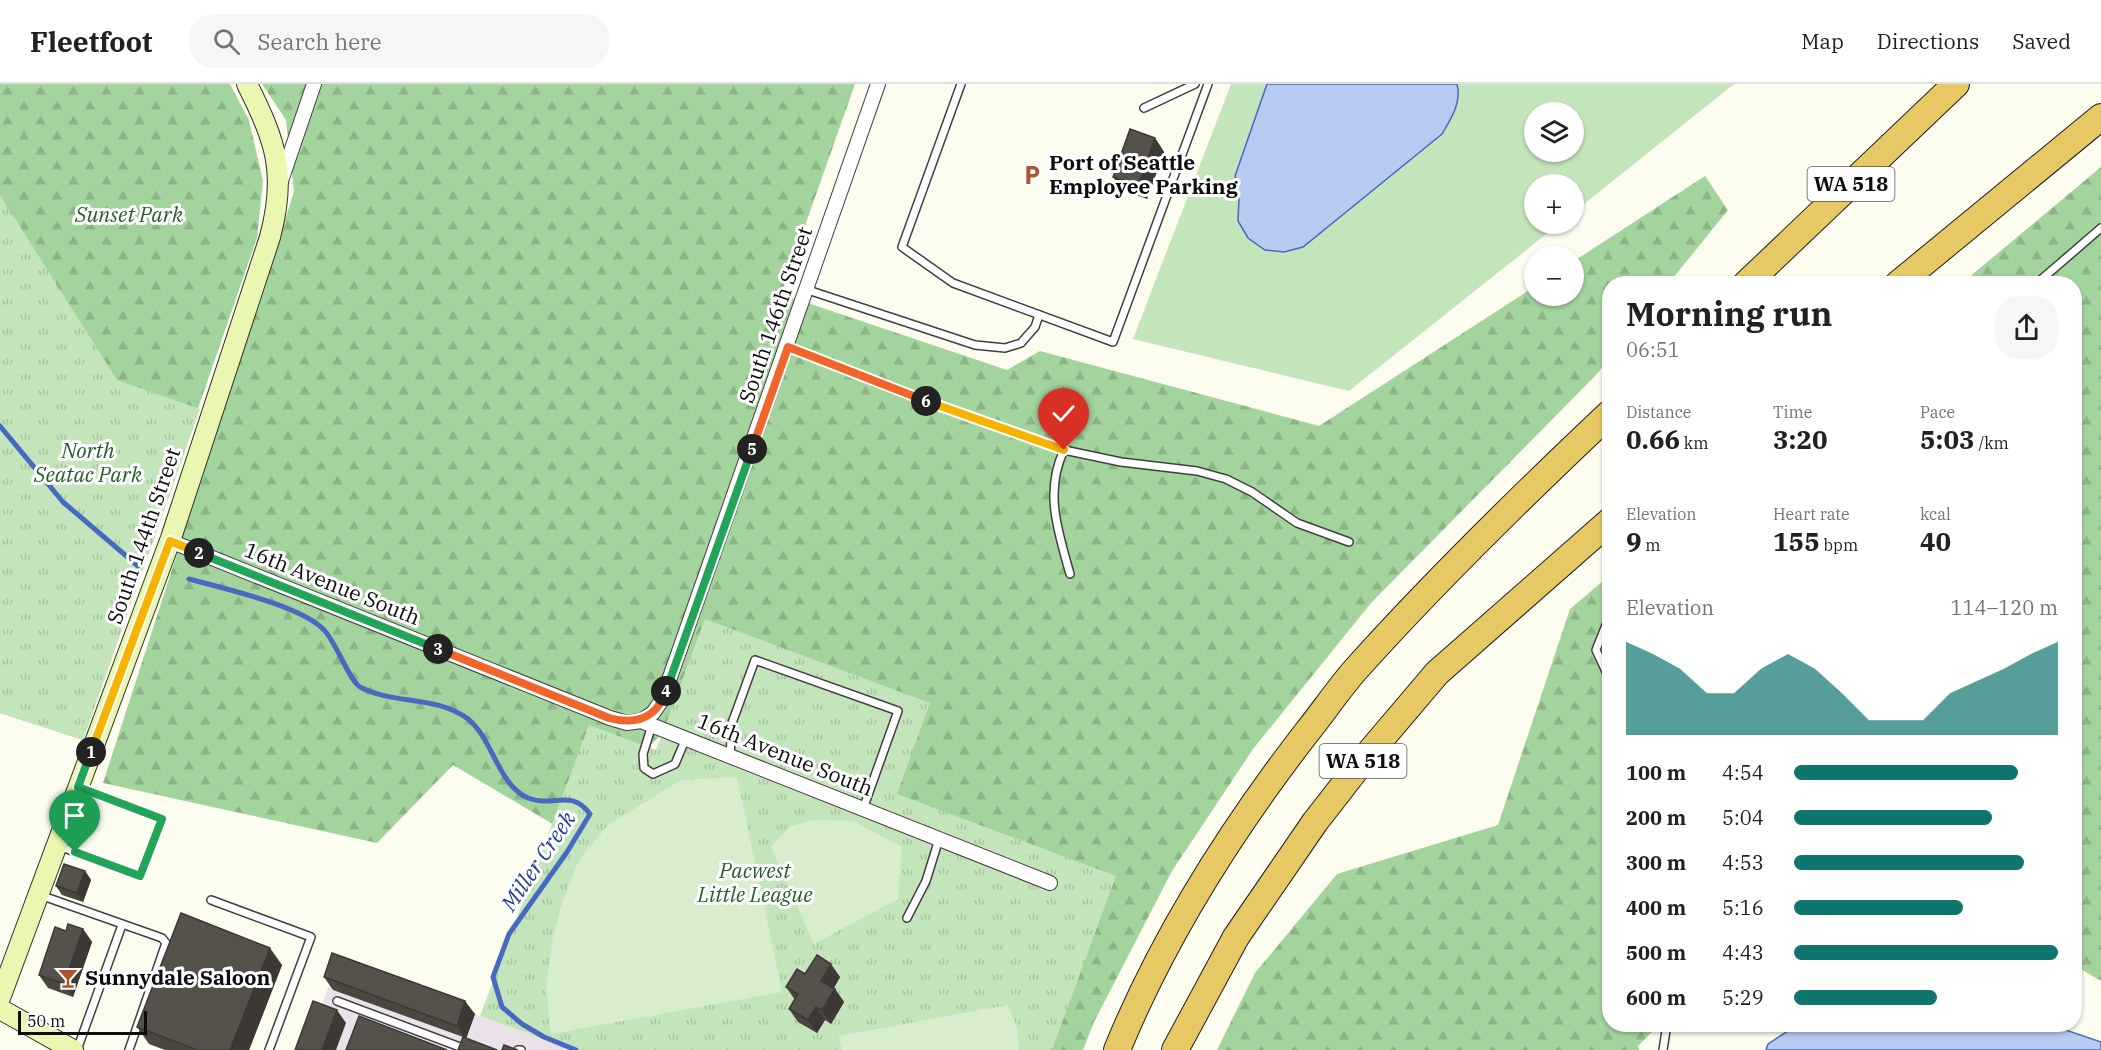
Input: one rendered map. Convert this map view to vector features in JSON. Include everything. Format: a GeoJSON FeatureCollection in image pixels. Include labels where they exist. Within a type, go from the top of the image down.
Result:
{"type":"FeatureCollection","features":[{"type":"Feature","properties":{"kind":"highway","name":"WA 518"},"geometry":{"type":"LineString","coordinates":[[1754,276],[1956,84]]}},
{"type":"Feature","properties":{"kind":"highway"},"geometry":{"type":"LineString","coordinates":[[1908,276],[2101,117]]}},
{"type":"Feature","properties":{"kind":"highway","name":"WA 518"},"geometry":{"type":"LineString","coordinates":[[1117,1050],[1164,949],[1214,863],[1237,826],[1292,752],[1356,669],[1432,588],[1602,421]]}},
{"type":"Feature","properties":{"kind":"highway","name":"WA 518"},"geometry":{"type":"LineString","coordinates":[[1175,1050],[1236,937],[1315,822],[1364,759],[1437,673],[1602,528]]}},
{"type":"Feature","properties":{"kind":"street"},"geometry":{"type":"LineString","coordinates":[[247,84],[275,149],[280,183]]}},
{"type":"Feature","properties":{"kind":"street","name":"South 144th Street"},"geometry":{"type":"LineString","coordinates":[[0,998],[170,541],[270,237],[278,207],[280,183],[314,84]]}},
{"type":"Feature","properties":{"kind":"street","name":"South 146th Street"},"geometry":{"type":"LineString","coordinates":[[646,723],[662,700],[808,290],[878,84]]}},
{"type":"Feature","properties":{"kind":"street","name":"16th Avenue South"},"geometry":{"type":"LineString","coordinates":[[170,541],[609,718],[627,723],[646,723],[1050,882]]}},
{"type":"Feature","properties":{"kind":"street"},"geometry":{"type":"LineString","coordinates":[[0,1009],[75,1050]]}},
{"type":"Feature","properties":{"kind":"lane"},"geometry":{"type":"LineString","coordinates":[[961,84],[902,247],[953,283],[1113,342],[1208,84]]}},
{"type":"Feature","properties":{"kind":"lane"},"geometry":{"type":"LineString","coordinates":[[1144,108],[1195,84]]}},
{"type":"Feature","properties":{"kind":"lane"},"geometry":{"type":"LineString","coordinates":[[2045,276],[2101,228]]}},
{"type":"Feature","properties":{"kind":"lane"},"geometry":{"type":"LineString","coordinates":[[808,290],[975,345],[1005,348],[1021,343],[1035,327],[1039,315]]}},
{"type":"Feature","properties":{"kind":"lane"},"geometry":{"type":"LineString","coordinates":[[788,347],[954,412],[1014,430],[1064,450],[1121,462],[1197,471],[1226,479],[1252,492],[1298,523],[1349,542]]}},
{"type":"Feature","properties":{"kind":"lane"},"geometry":{"type":"LineString","coordinates":[[1064,450],[1056,467],[1053,498],[1056,524],[1070,574]]}},
{"type":"Feature","properties":{"kind":"lane"},"geometry":{"type":"LineString","coordinates":[[1602,635],[1596,650],[1602,663]]}},
{"type":"Feature","properties":{"kind":"lane"},"geometry":{"type":"LineString","coordinates":[[730,756],[732,723],[755,660],[898,711],[863,809]]}},
{"type":"Feature","properties":{"kind":"lane"},"geometry":{"type":"LineString","coordinates":[[646,723],[644,768],[653,774],[675,764],[686,738]]}},
{"type":"Feature","properties":{"kind":"lane"},"geometry":{"type":"LineString","coordinates":[[57,845],[140,876],[162,819],[78,787]]}},
{"type":"Feature","properties":{"kind":"lane"},"geometry":{"type":"LineString","coordinates":[[907,918],[926,881],[939,839]]}},
{"type":"Feature","properties":{"kind":"lane"},"geometry":{"type":"LineString","coordinates":[[39,895],[162,938],[166,946],[129,1050]]}},
{"type":"Feature","properties":{"kind":"lane"},"geometry":{"type":"LineString","coordinates":[[211,900],[311,937],[268,1050]]}},
{"type":"Feature","properties":{"kind":"lane"},"geometry":{"type":"LineString","coordinates":[[75,1050],[122,925]]}},
{"type":"Feature","properties":{"kind":"lane"},"geometry":{"type":"LineString","coordinates":[[337,1001],[433,1040],[468,1050]]}},
{"type":"Feature","properties":{"kind":"lane"},"geometry":{"type":"LineString","coordinates":[[360,1021],[364,1011]]}},
{"type":"Feature","properties":{"kind":"lane"},"geometry":{"type":"LineString","coordinates":[[1662,1050],[1665,1032]]}},
{"type":"Feature","properties":{"kind":"shaded area"},"geometry":{"type":"Polygon","coordinates":[[[338,961],[480,1016],[573,1050],[305,1050],[338,961]]]}},
{"type":"Feature","properties":{"kind":"green space","name":"Sunset Park"},"geometry":{"type":"Polygon","coordinates":[[[0,84],[230,84],[249,120],[263,181],[257,238],[83,740],[0,713],[0,84]]]}},
{"type":"Feature","properties":{"kind":"green space"},"geometry":{"type":"Polygon","coordinates":[[[262,84],[855,84],[781,294],[1007,370],[1040,351],[1319,426],[1524,293],[1524,306],[1584,306],[1584,255],[1705,176],[1728,210],[1675,276],[1602,276],[1602,368],[1371,603],[1253,749],[1172,871],[1094,1022],[1083,1050],[1029,1050],[673,724],[561,829],[453,765],[377,843],[103,783],[294,192],[286,120],[262,84]]]}},
{"type":"Feature","properties":{"kind":"green space"},"geometry":{"type":"Polygon","coordinates":[[[1231,84],[1267,84],[1235,176],[1239,199],[1238,221],[1284,252],[1303,247],[1442,134],[1459,91],[1457,84],[1734,84],[1584,204],[1584,174],[1524,174],[1524,234],[1546,234],[1531,246],[1524,246],[1524,252],[1349,391],[1133,339],[1231,84]]]}},
{"type":"Feature","properties":{"kind":"green space"},"geometry":{"type":"Polygon","coordinates":[[[2101,167],[2101,981],[2082,970],[2082,276],[1971,276],[2101,167]]]}},
{"type":"Feature","properties":{"kind":"green space","name":"North Seatac Park"},"geometry":{"type":"Polygon","coordinates":[[[0,195],[117,380],[200,409],[83,740],[0,713],[0,195]]]}},
{"type":"Feature","properties":{"kind":"green space"},"geometry":{"type":"Polygon","coordinates":[[[1602,582],[1602,1032],[1652,1032],[1638,1046],[1639,1050],[1217,1050],[1255,973],[1337,874],[1498,825],[1570,609],[1602,582]]]}},
{"type":"Feature","properties":{"kind":"green space","name":"Pacwest Little League"},"geometry":{"type":"Polygon","coordinates":[[[705,619],[930,703],[897,794],[1116,876],[1052,1050],[573,1050],[480,1016],[589,725],[656,750],[705,619]]]}},
{"type":"Feature","properties":{"kind":"green space"},"geometry":{"type":"Polygon","coordinates":[[[737,777],[782,992],[551,1034],[546,989],[553,937],[563,900],[579,860],[608,825],[681,780],[737,777]]]}},
{"type":"Feature","properties":{"kind":"green space"},"geometry":{"type":"Polygon","coordinates":[[[814,820],[853,821],[902,847],[898,899],[814,944],[771,846],[791,826],[814,820]]]}},
{"type":"Feature","properties":{"kind":"green space"},"geometry":{"type":"Polygon","coordinates":[[[1007,1005],[1017,1026],[1019,1050],[842,1050],[839,1036],[1007,1005]]]}},
{"type":"Feature","properties":{"kind":"water"},"geometry":{"type":"Polygon","coordinates":[[[1267,84],[1457,84],[1458,97],[1455,110],[1442,134],[1303,247],[1284,252],[1265,250],[1248,238],[1238,221],[1239,199],[1235,176],[1267,84]]]}},
{"type":"Feature","properties":{"kind":"water"},"geometry":{"type":"Polygon","coordinates":[[[1786,1032],[2072,1032],[2101,1042],[2101,1050],[1766,1050],[1768,1044],[1786,1032]]]}},
{"type":"Feature","properties":{"kind":"building"},"geometry":{"type":"Polygon","coordinates":[[[1130,129],[1155,138],[1138,186],[1113,177],[1130,129]]]}},
{"type":"Feature","properties":{"kind":"building"},"geometry":{"type":"Polygon","coordinates":[[[64,864],[85,871],[77,893],[56,886],[64,864]]]}},
{"type":"Feature","properties":{"kind":"building"},"geometry":{"type":"Polygon","coordinates":[[[181,913],[270,948],[230,1050],[197,1050],[137,1027],[181,913]]]}},
{"type":"Feature","properties":{"kind":"building"},"geometry":{"type":"Polygon","coordinates":[[[68,924],[83,929],[64,984],[39,975],[55,927],[66,931],[68,924]]]}},
{"type":"Feature","properties":{"kind":"building"},"geometry":{"type":"Polygon","coordinates":[[[332,953],[465,1001],[457,1026],[324,977],[332,953]]]}},
{"type":"Feature","properties":{"kind":"building"},"geometry":{"type":"Polygon","coordinates":[[[817,955],[831,964],[821,981],[835,989],[822,1010],[816,1007],[808,1020],[789,1009],[798,994],[786,987],[797,969],[805,974],[817,955]]]}},
{"type":"Feature","properties":{"kind":"building"},"geometry":{"type":"Polygon","coordinates":[[[313,1001],[337,1010],[322,1050],[295,1050],[313,1001]]]}},
{"type":"Feature","properties":{"kind":"building"},"geometry":{"type":"Polygon","coordinates":[[[359,1016],[447,1050],[346,1050],[359,1016]]]}},
{"type":"Feature","properties":{"kind":"building"},"geometry":{"type":"Polygon","coordinates":[[[463,1037],[497,1050],[458,1050],[463,1037]]]}},
{"type":"Feature","properties":{"kind":"building"},"geometry":{"type":"Polygon","coordinates":[[[504,1045],[518,1050],[502,1050],[504,1045]]]}},
{"type":"Feature","properties":{"kind":"waterway","name":"Miller Creek"},"geometry":{"type":"LineString","coordinates":[[0,426],[63,502],[138,566]]}},
{"type":"Feature","properties":{"kind":"waterway","name":"Miller Creek"},"geometry":{"type":"LineString","coordinates":[[189,579],[261,599],[313,621],[329,636],[351,677],[360,687],[373,693],[429,703],[456,711],[477,728],[502,773],[518,792],[537,800],[576,802],[590,814],[567,852],[509,934],[493,977],[502,1007],[522,1024],[544,1037],[576,1050]]}},
{"type":"Feature","properties":{"kind":"place","name":"Port of Seattle Employee Parking"},"geometry":{"type":"Point","coordinates":[1032,175]}},
{"type":"Feature","properties":{"kind":"place","name":"Sunnydale Saloon"},"geometry":{"type":"Point","coordinates":[68,978]}},
{"type":"Feature","properties":{"kind":"route"},"geometry":{"type":"LineString","coordinates":[[75,852],[140,876],[162,819],[78,787],[170,541],[609,718],[627,723],[641,721],[653,713],[662,700],[788,347],[954,412],[1014,430],[1064,450]]}}]}
